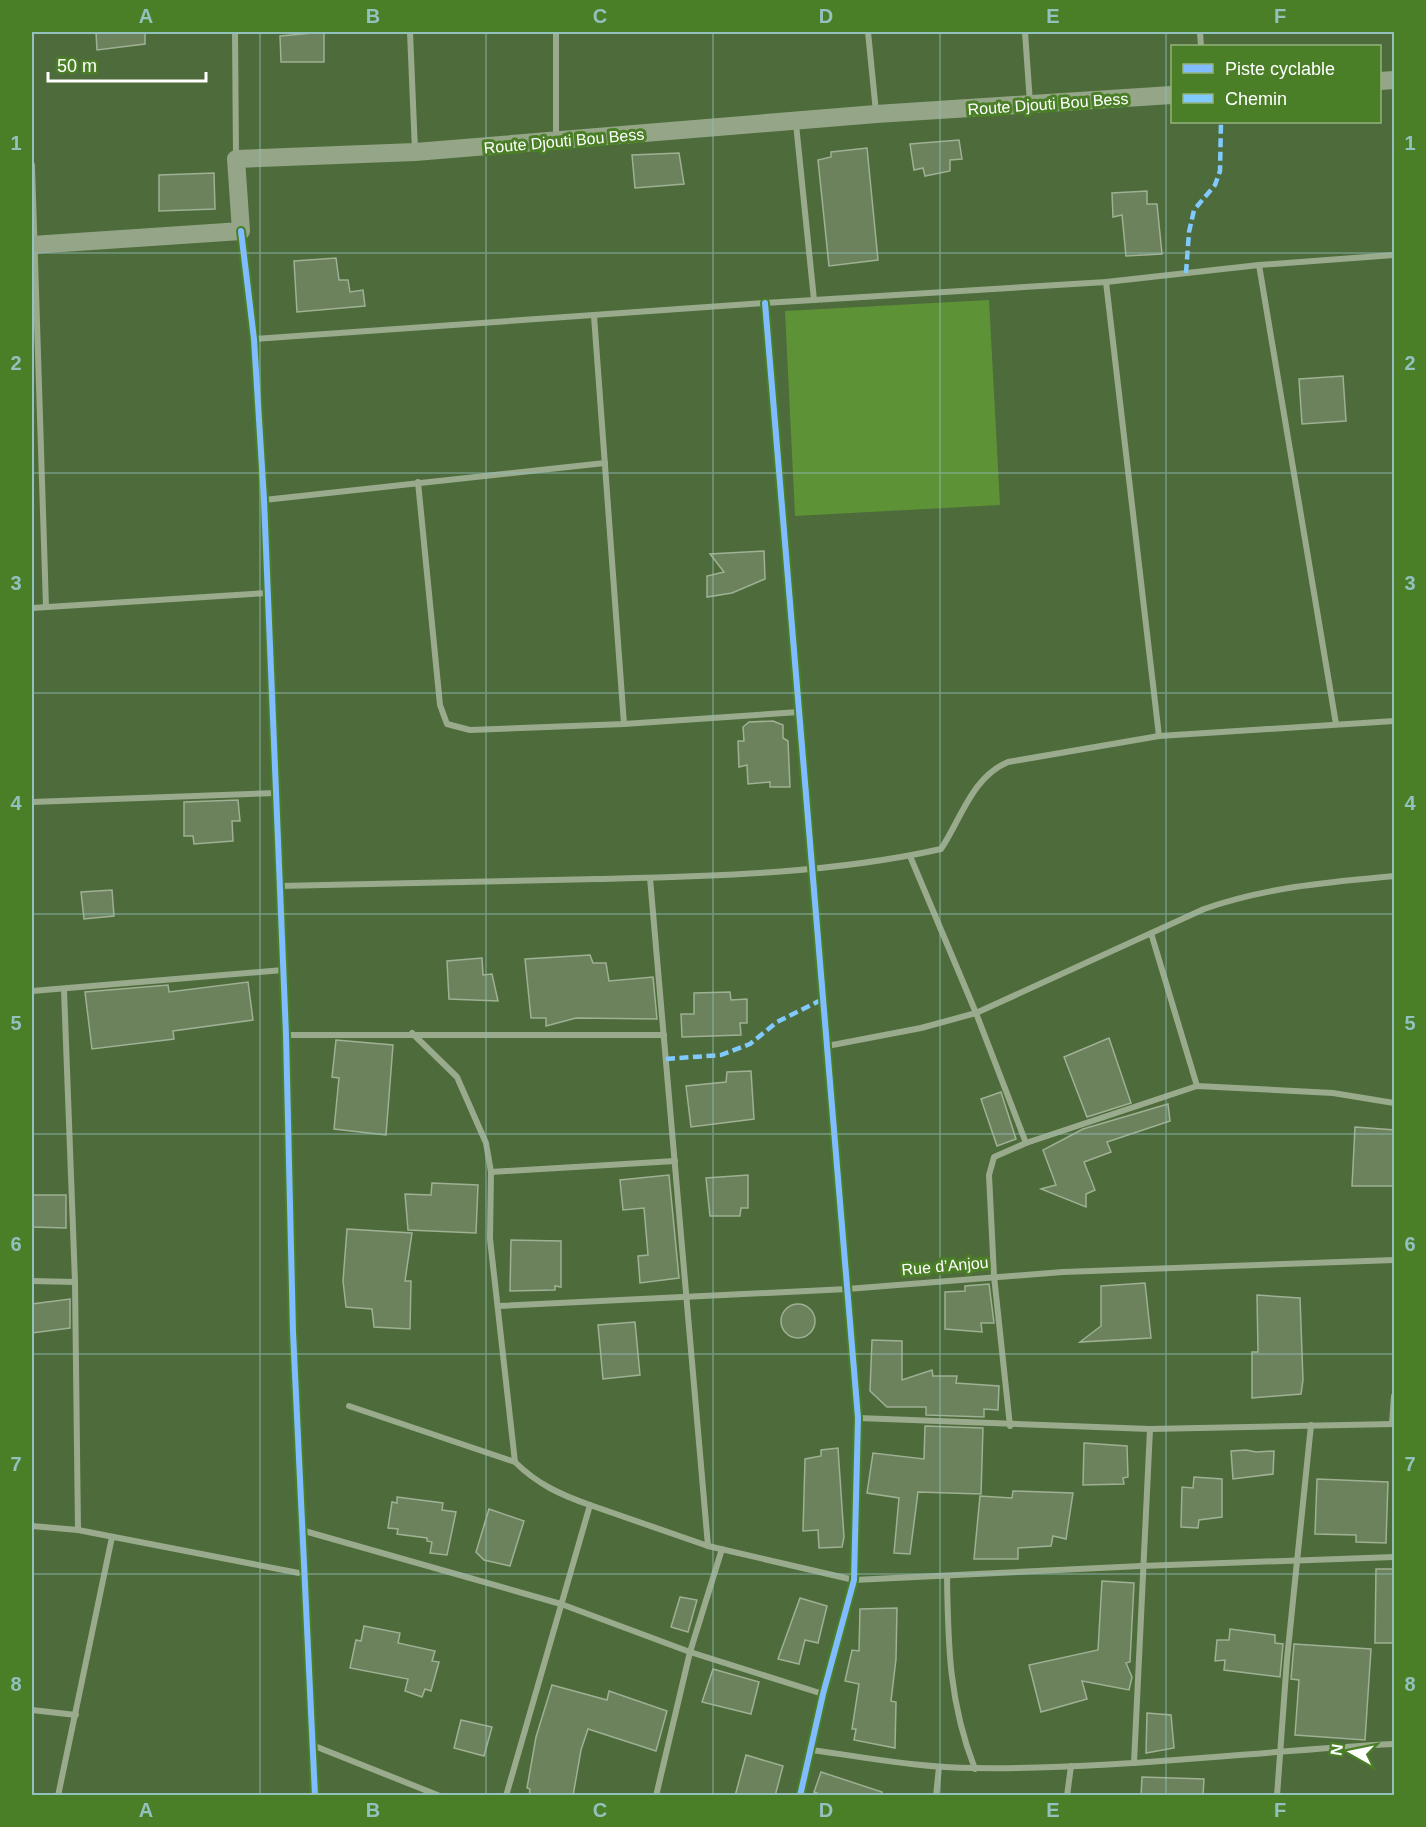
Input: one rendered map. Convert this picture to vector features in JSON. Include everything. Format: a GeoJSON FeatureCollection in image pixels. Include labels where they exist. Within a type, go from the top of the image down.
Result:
{"type":"FeatureCollection","features":[{"type":"Feature","properties":{"kind":"main road","name":"Route Djouti Bou Bess"},"geometry":{"type":"LineString","coordinates":[[236,159],[415,152],[876,114],[1030,106],[1171,95]]}},
{"type":"Feature","properties":{"kind":"main road"},"geometry":{"type":"LineString","coordinates":[[33,244],[241,231],[236,159]]}},
{"type":"Feature","properties":{"kind":"street"},"geometry":{"type":"LineString","coordinates":[[234,32],[236,159]]}},
{"type":"Feature","properties":{"kind":"street"},"geometry":{"type":"LineString","coordinates":[[410,32],[415,152]]}},
{"type":"Feature","properties":{"kind":"street"},"geometry":{"type":"LineString","coordinates":[[556,32],[556,142]]}},
{"type":"Feature","properties":{"kind":"street"},"geometry":{"type":"LineString","coordinates":[[868,32],[876,114]]}},
{"type":"Feature","properties":{"kind":"street"},"geometry":{"type":"LineString","coordinates":[[1025,32],[1030,106]]}},
{"type":"Feature","properties":{"kind":"street"},"geometry":{"type":"LineString","coordinates":[[796,121],[814,300]]}},
{"type":"Feature","properties":{"kind":"street"},"geometry":{"type":"LineString","coordinates":[[32,165],[46,607]]}},
{"type":"Feature","properties":{"kind":"street"},"geometry":{"type":"LineString","coordinates":[[241,231],[254,339],[264,500],[286,1035],[292,1332],[315,1796]]}},
{"type":"Feature","properties":{"kind":"street"},"geometry":{"type":"LineString","coordinates":[[254,339],[765,303],[1106,282],[1258,265],[1395,255]]}},
{"type":"Feature","properties":{"kind":"street"},"geometry":{"type":"LineString","coordinates":[[1258,265],[1336,724]]}},
{"type":"Feature","properties":{"kind":"street"},"geometry":{"type":"LineString","coordinates":[[1106,282],[1159,736]]}},
{"type":"Feature","properties":{"kind":"street"},"geometry":{"type":"LineString","coordinates":[[765,303],[858,1418],[854,1580],[800,1796]]}},
{"type":"Feature","properties":{"kind":"street"},"geometry":{"type":"LineString","coordinates":[[594,316],[624,724]]}},
{"type":"Feature","properties":{"kind":"street"},"geometry":{"type":"LineString","coordinates":[[264,500],[605,463]]}},
{"type":"Feature","properties":{"kind":"street"},"geometry":{"type":"LineString","coordinates":[[418,482],[440,705],[447,724],[470,730],[624,724],[799,712]]}},
{"type":"Feature","properties":{"kind":"street"},"geometry":{"type":"LineString","coordinates":[[32,608],[267,593]]}},
{"type":"Feature","properties":{"kind":"street"},"geometry":{"type":"LineString","coordinates":[[279,886],[650,878],[812,870],[910,856],[941,849],[969,799],[995,767],[1045,754],[1159,736],[1395,721]]}},
{"type":"Feature","properties":{"kind":"street"},"geometry":{"type":"LineString","coordinates":[[32,802],[277,793]]}},
{"type":"Feature","properties":{"kind":"street"},"geometry":{"type":"LineString","coordinates":[[910,856],[976,1013],[1026,1143]]}},
{"type":"Feature","properties":{"kind":"street"},"geometry":{"type":"LineString","coordinates":[[827,1046],[921,1028],[976,1013],[1204,909],[1288,887],[1395,876]]}},
{"type":"Feature","properties":{"kind":"street"},"geometry":{"type":"LineString","coordinates":[[650,878],[708,1546]]}},
{"type":"Feature","properties":{"kind":"street"},"geometry":{"type":"LineString","coordinates":[[1151,933],[1197,1086]]}},
{"type":"Feature","properties":{"kind":"street"},"geometry":{"type":"LineString","coordinates":[[32,991],[283,970]]}},
{"type":"Feature","properties":{"kind":"street"},"geometry":{"type":"LineString","coordinates":[[64,990],[75,1282],[78,1530]]}},
{"type":"Feature","properties":{"kind":"street"},"geometry":{"type":"LineString","coordinates":[[412,1034],[457,1077],[486,1143],[491,1172],[489,1239],[515,1462]]}},
{"type":"Feature","properties":{"kind":"street"},"geometry":{"type":"LineString","coordinates":[[286,1035],[664,1035]]}},
{"type":"Feature","properties":{"kind":"street"},"geometry":{"type":"LineString","coordinates":[[1010,1426],[994,1275],[989,1166],[994,1157],[1026,1143],[1197,1086],[1333,1093],[1395,1104]]}},
{"type":"Feature","properties":{"kind":"street"},"geometry":{"type":"LineString","coordinates":[[491,1172],[675,1161]]}},
{"type":"Feature","properties":{"kind":"street","name":"Rue d’Anjou"},"geometry":{"type":"LineString","coordinates":[[498,1306],[847,1289],[994,1275],[1395,1260]]}},
{"type":"Feature","properties":{"kind":"street"},"geometry":{"type":"LineString","coordinates":[[32,1281],[75,1282]]}},
{"type":"Feature","properties":{"kind":"street"},"geometry":{"type":"LineString","coordinates":[[858,1418],[1010,1426],[1150,1429],[1393,1424],[1395,1396]]}},
{"type":"Feature","properties":{"kind":"street"},"geometry":{"type":"LineString","coordinates":[[349,1406],[515,1462],[530,1477],[555,1492],[708,1546],[854,1580],[1395,1557]]}},
{"type":"Feature","properties":{"kind":"street"},"geometry":{"type":"LineString","coordinates":[[1277,1796],[1311,1425]]}},
{"type":"Feature","properties":{"kind":"street"},"geometry":{"type":"LineString","coordinates":[[1134,1763],[1141,1566],[1150,1429]]}},
{"type":"Feature","properties":{"kind":"street"},"geometry":{"type":"LineString","coordinates":[[506,1796],[590,1505]]}},
{"type":"Feature","properties":{"kind":"street"},"geometry":{"type":"LineString","coordinates":[[32,1526],[78,1530],[304,1574]]}},
{"type":"Feature","properties":{"kind":"street"},"geometry":{"type":"LineString","coordinates":[[301,1530],[561,1604],[690,1652],[824,1694]]}},
{"type":"Feature","properties":{"kind":"street"},"geometry":{"type":"LineString","coordinates":[[58,1796],[112,1537]]}},
{"type":"Feature","properties":{"kind":"street"},"geometry":{"type":"LineString","coordinates":[[656,1796],[690,1652],[722,1549]]}},
{"type":"Feature","properties":{"kind":"street"},"geometry":{"type":"LineString","coordinates":[[947,1576],[951,1688],[961,1732],[975,1768]]}},
{"type":"Feature","properties":{"kind":"street"},"geometry":{"type":"LineString","coordinates":[[32,1710],[76,1715]]}},
{"type":"Feature","properties":{"kind":"street"},"geometry":{"type":"LineString","coordinates":[[811,1750],[939,1767],[975,1768],[1134,1763],[1280,1750],[1395,1744]]}},
{"type":"Feature","properties":{"kind":"street"},"geometry":{"type":"LineString","coordinates":[[312,1745],[440,1796]]}},
{"type":"Feature","properties":{"kind":"street"},"geometry":{"type":"LineString","coordinates":[[1067,1796],[1071,1766]]}},
{"type":"Feature","properties":{"kind":"street"},"geometry":{"type":"LineString","coordinates":[[936,1796],[939,1767]]}},
{"type":"Feature","properties":{"kind":"green space"},"geometry":{"type":"Polygon","coordinates":[[[989,300],[1000,505],[795,516],[785,311],[989,300]]]}},
{"type":"Feature","properties":{"kind":"building"},"geometry":{"type":"Polygon","coordinates":[[[96,32],[145,32],[145,44],[97,50],[96,32]]]}},
{"type":"Feature","properties":{"kind":"building"},"geometry":{"type":"Polygon","coordinates":[[[324,32],[324,62],[281,62],[280,36],[324,32]]]}},
{"type":"Feature","properties":{"kind":"building"},"geometry":{"type":"Polygon","coordinates":[[[959,140],[962,159],[950,160],[950,171],[925,176],[923,168],[914,170],[910,144],[959,140]]]}},
{"type":"Feature","properties":{"kind":"building"},"geometry":{"type":"Polygon","coordinates":[[[867,148],[878,260],[829,266],[818,160],[831,157],[831,152],[867,148]]]}},
{"type":"Feature","properties":{"kind":"building"},"geometry":{"type":"Polygon","coordinates":[[[679,153],[684,184],[635,188],[632,155],[679,153]]]}},
{"type":"Feature","properties":{"kind":"building"},"geometry":{"type":"Polygon","coordinates":[[[214,173],[215,209],[159,211],[159,175],[214,173]]]}},
{"type":"Feature","properties":{"kind":"building"},"geometry":{"type":"Polygon","coordinates":[[[1147,191],[1147,204],[1157,204],[1162,254],[1126,256],[1122,215],[1113,217],[1112,193],[1147,191]]]}},
{"type":"Feature","properties":{"kind":"building"},"geometry":{"type":"Polygon","coordinates":[[[336,258],[339,280],[348,280],[350,292],[363,290],[365,306],[297,312],[294,261],[336,258]]]}},
{"type":"Feature","properties":{"kind":"building"},"geometry":{"type":"Polygon","coordinates":[[[1343,376],[1346,421],[1302,424],[1299,379],[1343,376]]]}},
{"type":"Feature","properties":{"kind":"building"},"geometry":{"type":"Polygon","coordinates":[[[764,551],[765,579],[732,593],[707,597],[707,576],[724,572],[710,554],[764,551]]]}},
{"type":"Feature","properties":{"kind":"building"},"geometry":{"type":"Polygon","coordinates":[[[773,721],[783,725],[783,738],[788,741],[790,787],[770,787],[770,782],[748,784],[747,765],[739,767],[738,741],[744,741],[743,727],[749,722],[773,721]]]}},
{"type":"Feature","properties":{"kind":"building"},"geometry":{"type":"Polygon","coordinates":[[[238,800],[240,821],[232,821],[233,841],[194,844],[193,836],[184,836],[184,802],[238,800]]]}},
{"type":"Feature","properties":{"kind":"building"},"geometry":{"type":"Polygon","coordinates":[[[112,890],[114,916],[84,919],[81,892],[112,890]]]}},
{"type":"Feature","properties":{"kind":"building"},"geometry":{"type":"Polygon","coordinates":[[[590,955],[593,963],[606,963],[609,981],[653,977],[657,1019],[576,1018],[546,1026],[546,1018],[531,1018],[525,959],[590,955]]]}},
{"type":"Feature","properties":{"kind":"building"},"geometry":{"type":"Polygon","coordinates":[[[482,958],[483,975],[492,974],[498,1001],[449,999],[447,961],[482,958]]]}},
{"type":"Feature","properties":{"kind":"building"},"geometry":{"type":"Polygon","coordinates":[[[248,982],[253,1020],[173,1031],[174,1039],[92,1049],[85,992],[168,985],[169,992],[248,982]]]}},
{"type":"Feature","properties":{"kind":"building"},"geometry":{"type":"Polygon","coordinates":[[[730,992],[731,1000],[747,999],[747,1023],[740,1023],[741,1035],[682,1037],[681,1014],[694,1014],[694,993],[730,992]]]}},
{"type":"Feature","properties":{"kind":"building"},"geometry":{"type":"Polygon","coordinates":[[[1109,1038],[1131,1103],[1087,1117],[1064,1057],[1109,1038]]]}},
{"type":"Feature","properties":{"kind":"building"},"geometry":{"type":"Polygon","coordinates":[[[336,1040],[393,1045],[386,1135],[334,1129],[339,1078],[332,1077],[336,1040]]]}},
{"type":"Feature","properties":{"kind":"building"},"geometry":{"type":"Polygon","coordinates":[[[751,1071],[754,1119],[691,1127],[686,1086],[726,1082],[727,1072],[751,1071]]]}},
{"type":"Feature","properties":{"kind":"building"},"geometry":{"type":"Polygon","coordinates":[[[1001,1092],[1016,1139],[997,1146],[981,1099],[1001,1092]]]}},
{"type":"Feature","properties":{"kind":"building"},"geometry":{"type":"Polygon","coordinates":[[[1168,1104],[1170,1121],[1107,1142],[1111,1152],[1084,1162],[1095,1190],[1086,1194],[1086,1207],[1041,1189],[1056,1185],[1043,1150],[1083,1129],[1168,1104]]]}},
{"type":"Feature","properties":{"kind":"building"},"geometry":{"type":"Polygon","coordinates":[[[1355,1127],[1395,1130],[1395,1186],[1352,1186],[1355,1127]]]}},
{"type":"Feature","properties":{"kind":"building"},"geometry":{"type":"Polygon","coordinates":[[[669,1175],[679,1278],[640,1283],[638,1256],[648,1255],[644,1208],[623,1210],[620,1180],[669,1175]]]}},
{"type":"Feature","properties":{"kind":"building"},"geometry":{"type":"Polygon","coordinates":[[[748,1175],[748,1208],[741,1208],[740,1216],[710,1216],[706,1178],[748,1175]]]}},
{"type":"Feature","properties":{"kind":"building"},"geometry":{"type":"Polygon","coordinates":[[[432,1183],[478,1185],[476,1233],[408,1230],[405,1194],[431,1195],[432,1183]]]}},
{"type":"Feature","properties":{"kind":"building"},"geometry":{"type":"Polygon","coordinates":[[[32,1195],[66,1195],[66,1228],[32,1227],[32,1195]]]}},
{"type":"Feature","properties":{"kind":"building"},"geometry":{"type":"Polygon","coordinates":[[[347,1229],[412,1233],[405,1281],[411,1281],[410,1329],[374,1327],[372,1309],[346,1307],[343,1281],[347,1229]]]}},
{"type":"Feature","properties":{"kind":"building"},"geometry":{"type":"Polygon","coordinates":[[[511,1240],[561,1241],[561,1287],[555,1286],[555,1290],[510,1291],[511,1240]]]}},
{"type":"Feature","properties":{"kind":"building"},"geometry":{"type":"Polygon","coordinates":[[[1145,1283],[1151,1338],[1080,1342],[1101,1326],[1101,1286],[1145,1283]]]}},
{"type":"Feature","properties":{"kind":"building"},"geometry":{"type":"Polygon","coordinates":[[[989,1284],[994,1323],[981,1323],[982,1332],[945,1329],[945,1292],[965,1291],[965,1286],[989,1284]]]}},
{"type":"Feature","properties":{"kind":"building"},"geometry":{"type":"Polygon","coordinates":[[[1257,1295],[1300,1298],[1303,1380],[1301,1394],[1252,1398],[1252,1352],[1258,1352],[1257,1295]]]}},
{"type":"Feature","properties":{"kind":"building"},"geometry":{"type":"Polygon","coordinates":[[[70,1299],[70,1328],[32,1333],[32,1304],[70,1299]]]}},
{"type":"Feature","properties":{"kind":"building"},"geometry":{"type":"Polygon","coordinates":[[[798,1304],[810,1309],[815,1321],[810,1333],[798,1338],[786,1333],[781,1321],[786,1309],[798,1304]]]}},
{"type":"Feature","properties":{"kind":"building"},"geometry":{"type":"Polygon","coordinates":[[[635,1322],[640,1375],[603,1379],[598,1325],[635,1322]]]}},
{"type":"Feature","properties":{"kind":"building"},"geometry":{"type":"Polygon","coordinates":[[[872,1340],[902,1341],[902,1380],[932,1370],[933,1376],[957,1376],[956,1383],[999,1386],[998,1410],[984,1409],[984,1417],[926,1415],[926,1407],[887,1407],[870,1391],[872,1340]]]}},
{"type":"Feature","properties":{"kind":"building"},"geometry":{"type":"Polygon","coordinates":[[[925,1426],[983,1428],[981,1494],[918,1492],[910,1554],[894,1553],[899,1498],[867,1493],[873,1453],[924,1459],[925,1426]]]}},
{"type":"Feature","properties":{"kind":"building"},"geometry":{"type":"Polygon","coordinates":[[[1084,1443],[1127,1446],[1128,1477],[1123,1478],[1124,1484],[1083,1485],[1084,1443]]]}},
{"type":"Feature","properties":{"kind":"building"},"geometry":{"type":"Polygon","coordinates":[[[838,1448],[844,1537],[842,1547],[819,1548],[818,1530],[803,1531],[805,1459],[821,1456],[821,1450],[838,1448]]]}},
{"type":"Feature","properties":{"kind":"building"},"geometry":{"type":"Polygon","coordinates":[[[1231,1451],[1274,1451],[1273,1474],[1233,1479],[1231,1451]]]}},
{"type":"Feature","properties":{"kind":"building"},"geometry":{"type":"Polygon","coordinates":[[[1194,1477],[1222,1479],[1222,1517],[1199,1520],[1198,1528],[1181,1527],[1182,1487],[1193,1488],[1194,1477]]]}},
{"type":"Feature","properties":{"kind":"building"},"geometry":{"type":"Polygon","coordinates":[[[1317,1479],[1388,1482],[1386,1543],[1356,1542],[1356,1535],[1315,1534],[1317,1479]]]}},
{"type":"Feature","properties":{"kind":"building"},"geometry":{"type":"Polygon","coordinates":[[[1013,1491],[1073,1493],[1066,1539],[1053,1536],[1051,1546],[1018,1548],[1018,1559],[974,1559],[980,1496],[1012,1498],[1013,1491]]]}},
{"type":"Feature","properties":{"kind":"building"},"geometry":{"type":"Polygon","coordinates":[[[397,1497],[443,1503],[442,1510],[456,1512],[447,1555],[430,1553],[432,1542],[427,1541],[427,1538],[397,1534],[398,1529],[388,1528],[392,1502],[397,1503],[397,1497]]]}},
{"type":"Feature","properties":{"kind":"building"},"geometry":{"type":"Polygon","coordinates":[[[489,1509],[524,1521],[510,1566],[484,1560],[476,1552],[489,1509]]]}},
{"type":"Feature","properties":{"kind":"building"},"geometry":{"type":"Polygon","coordinates":[[[1376,1569],[1395,1569],[1395,1643],[1375,1643],[1376,1569]]]}},
{"type":"Feature","properties":{"kind":"building"},"geometry":{"type":"Polygon","coordinates":[[[1102,1581],[1134,1583],[1130,1662],[1126,1663],[1132,1677],[1129,1690],[1082,1681],[1087,1699],[1041,1712],[1029,1665],[1098,1650],[1102,1581]]]}},
{"type":"Feature","properties":{"kind":"building"},"geometry":{"type":"Polygon","coordinates":[[[680,1597],[697,1600],[688,1632],[671,1627],[680,1597]]]}},
{"type":"Feature","properties":{"kind":"building"},"geometry":{"type":"Polygon","coordinates":[[[800,1598],[827,1606],[818,1643],[805,1640],[799,1664],[778,1659],[800,1598]]]}},
{"type":"Feature","properties":{"kind":"building"},"geometry":{"type":"Polygon","coordinates":[[[897,1608],[896,1659],[891,1701],[896,1702],[895,1748],[854,1740],[856,1729],[852,1729],[859,1684],[845,1681],[852,1650],[859,1651],[860,1609],[897,1608]]]}},
{"type":"Feature","properties":{"kind":"building"},"geometry":{"type":"Polygon","coordinates":[[[364,1626],[400,1633],[398,1643],[435,1651],[432,1661],[439,1662],[431,1691],[425,1689],[422,1697],[405,1691],[408,1679],[350,1668],[356,1640],[361,1641],[364,1626]]]}},
{"type":"Feature","properties":{"kind":"building"},"geometry":{"type":"Polygon","coordinates":[[[1230,1629],[1275,1635],[1275,1643],[1283,1644],[1280,1677],[1224,1670],[1225,1660],[1215,1661],[1217,1640],[1229,1640],[1230,1629]]]}},
{"type":"Feature","properties":{"kind":"building"},"geometry":{"type":"Polygon","coordinates":[[[1294,1644],[1371,1649],[1365,1740],[1295,1735],[1299,1680],[1291,1679],[1294,1644]]]}},
{"type":"Feature","properties":{"kind":"building"},"geometry":{"type":"Polygon","coordinates":[[[713,1669],[759,1682],[751,1714],[702,1702],[713,1669]]]}},
{"type":"Feature","properties":{"kind":"building"},"geometry":{"type":"Polygon","coordinates":[[[552,1685],[607,1700],[609,1691],[667,1711],[656,1751],[588,1729],[581,1750],[573,1796],[529,1796],[530,1789],[527,1788],[536,1737],[552,1685]]]}},
{"type":"Feature","properties":{"kind":"building"},"geometry":{"type":"Polygon","coordinates":[[[1147,1713],[1171,1715],[1174,1748],[1146,1753],[1147,1713]]]}},
{"type":"Feature","properties":{"kind":"building"},"geometry":{"type":"Polygon","coordinates":[[[461,1720],[492,1727],[484,1756],[454,1748],[461,1720]]]}},
{"type":"Feature","properties":{"kind":"building"},"geometry":{"type":"Polygon","coordinates":[[[746,1755],[783,1766],[775,1796],[735,1796],[746,1755]]]}},
{"type":"Feature","properties":{"kind":"building"},"geometry":{"type":"Polygon","coordinates":[[[821,1772],[882,1792],[882,1796],[825,1796],[814,1792],[821,1772]]]}},
{"type":"Feature","properties":{"kind":"building"},"geometry":{"type":"Polygon","coordinates":[[[1142,1777],[1204,1779],[1203,1796],[1141,1796],[1142,1777]]]}},
{"type":"Feature","properties":{"kind":"marked path"},"geometry":{"type":"LineString","coordinates":[[1186,273],[1189,232],[1194,210],[1215,185],[1220,171],[1221,123]]}},
{"type":"Feature","properties":{"kind":"marked path"},"geometry":{"type":"LineString","coordinates":[[666,1059],[721,1055],[750,1044],[777,1022],[823,999]]}},
{"type":"Feature","properties":{"kind":"cycle path"},"geometry":{"type":"LineString","coordinates":[[241,231],[254,339],[264,500],[286,1035],[293,1332],[315,1796]]}},
{"type":"Feature","properties":{"kind":"cycle path"},"geometry":{"type":"LineString","coordinates":[[765,303],[858,1418],[854,1580],[823,1694],[800,1796]]}}]}
